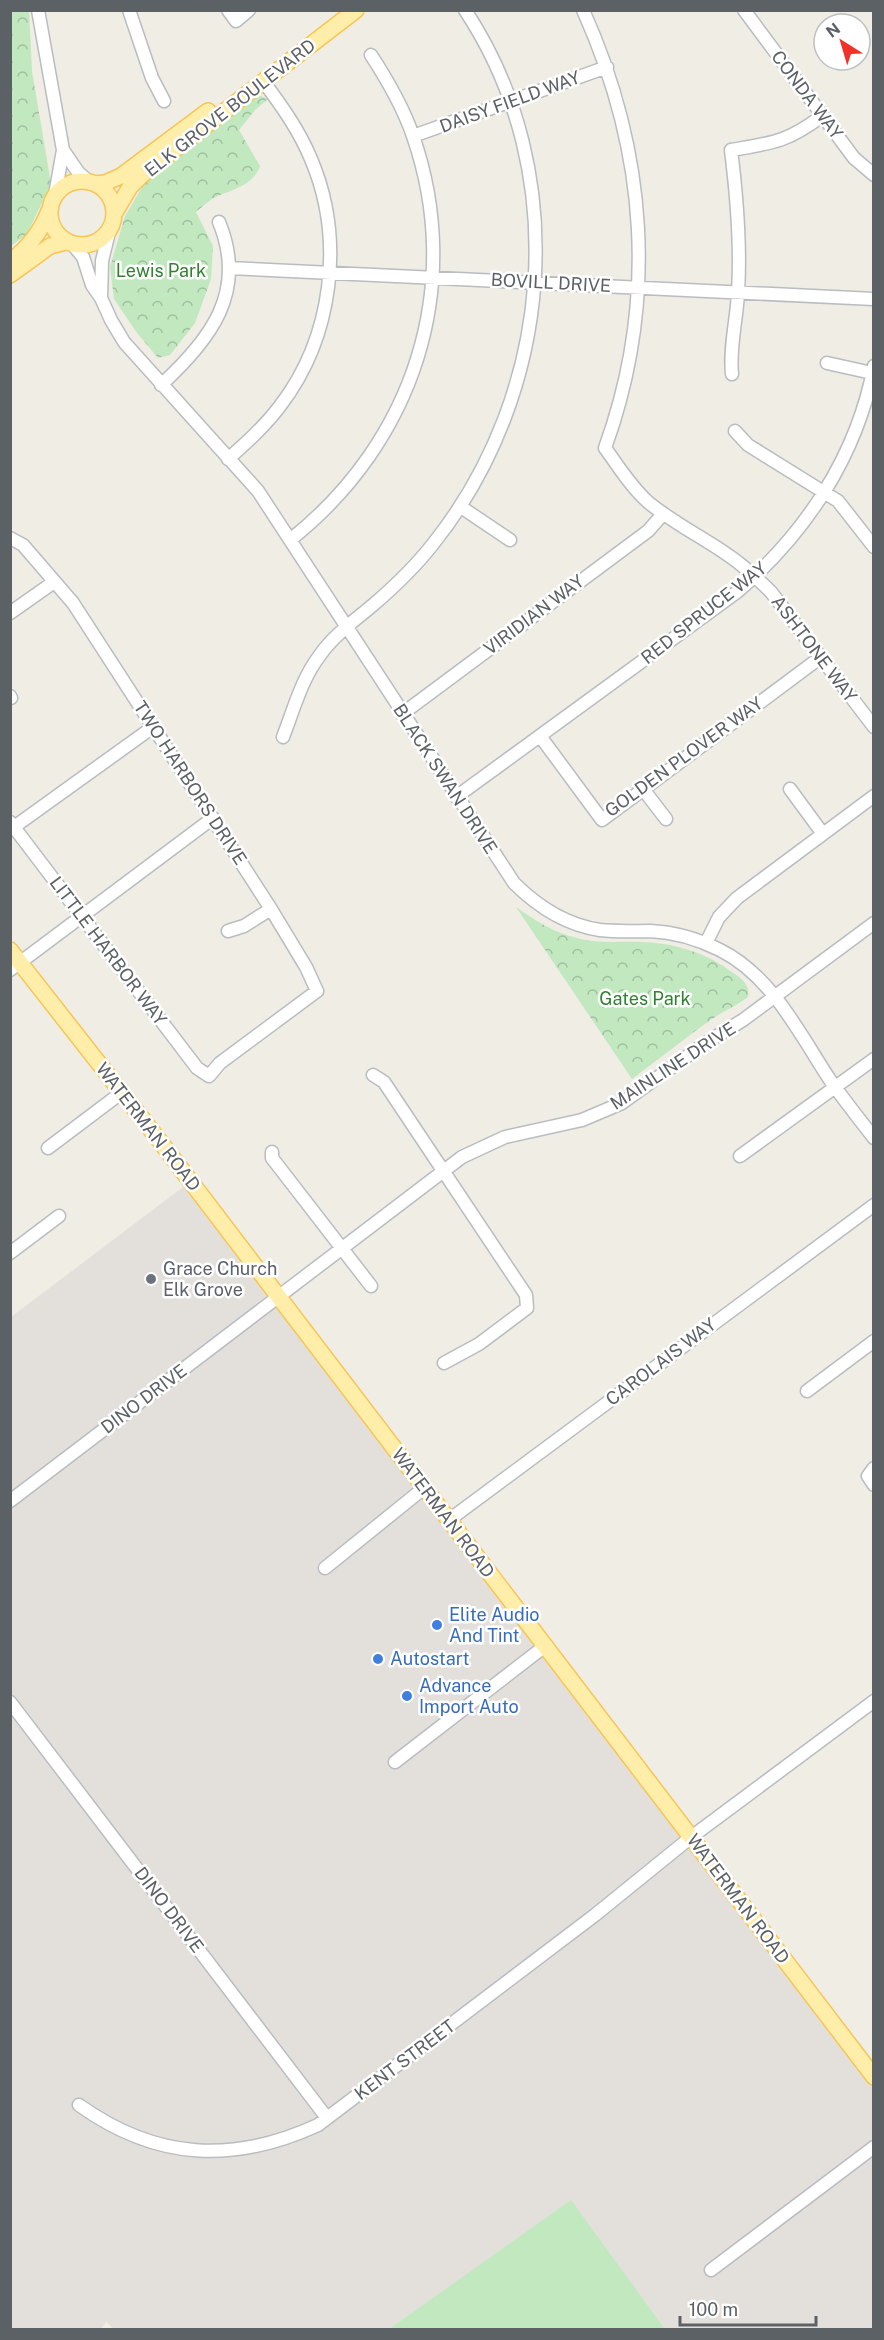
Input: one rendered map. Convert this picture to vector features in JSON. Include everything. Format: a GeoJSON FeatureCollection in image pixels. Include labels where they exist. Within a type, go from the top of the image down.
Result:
{"type":"FeatureCollection","features":[{"type":"Feature","properties":{"kind":"main road","name":"ELK GROVE BOULEVARD"},"geometry":{"type":"LineString","coordinates":[[92,183],[105,183],[121,176],[339,10]]}},
{"type":"Feature","properties":{"kind":"main road","name":"ELK GROVE BOULEVARD"},"geometry":{"type":"LineString","coordinates":[[114,214],[130,187],[143,174],[356,10]]}},
{"type":"Feature","properties":{"kind":"main road"},"geometry":{"type":"LineString","coordinates":[[10,262],[31,244],[60,188],[70,183],[92,183],[107,193],[112,202],[114,214],[109,232],[100,240],[90,244],[50,246],[10,275]]}},
{"type":"Feature","properties":{"kind":"main road"},"geometry":{"type":"LineString","coordinates":[[49,211],[50,222],[55,232],[70,244]]}},
{"type":"Feature","properties":{"kind":"main road","name":"WATERMAN ROAD"},"geometry":{"type":"LineString","coordinates":[[14,961],[121,1093],[278,1296],[873,2077]]}},
{"type":"Feature","properties":{"kind":"street"},"geometry":{"type":"LineString","coordinates":[[38,10],[63,150],[55,195]]}},
{"type":"Feature","properties":{"kind":"street"},"geometry":{"type":"LineString","coordinates":[[129,10],[152,78],[164,101]]}},
{"type":"Feature","properties":{"kind":"street"},"geometry":{"type":"LineString","coordinates":[[228,10],[236,21],[249,10]]}},
{"type":"Feature","properties":{"kind":"street"},"geometry":{"type":"LineString","coordinates":[[283,737],[303,683],[313,664],[346,626],[372,606],[416,564],[461,507],[483,469],[508,413],[525,355],[536,283],[536,246],[531,185],[518,125],[510,102],[487,48],[465,10]]}},
{"type":"Feature","properties":{"kind":"street"},"geometry":{"type":"LineString","coordinates":[[583,10],[607,68],[628,140],[639,232],[639,288]]}},
{"type":"Feature","properties":{"kind":"street","name":"CONDA WAY"},"geometry":{"type":"LineString","coordinates":[[744,10],[854,158],[873,175]]}},
{"type":"Feature","properties":{"kind":"street"},"geometry":{"type":"LineString","coordinates":[[290,540],[352,482],[393,420],[406,391],[423,340],[433,278],[431,216],[427,186],[413,136],[397,99],[371,55]]}},
{"type":"Feature","properties":{"kind":"street","name":"DAISY FIELD WAY"},"geometry":{"type":"LineString","coordinates":[[413,136],[607,68]]}},
{"type":"Feature","properties":{"kind":"street"},"geometry":{"type":"LineString","coordinates":[[228,459],[261,428],[279,407],[299,376],[317,335],[327,300],[330,272],[328,218],[317,174],[299,133],[263,81]]}},
{"type":"Feature","properties":{"kind":"street"},"geometry":{"type":"LineString","coordinates":[[732,374],[731,361],[738,293],[738,221],[731,150],[779,141],[802,131],[822,116]]}},
{"type":"Feature","properties":{"kind":"street"},"geometry":{"type":"LineString","coordinates":[[63,150],[78,172],[92,183]]}},
{"type":"Feature","properties":{"kind":"street"},"geometry":{"type":"LineString","coordinates":[[161,385],[187,362],[208,334],[223,302],[229,268],[226,244],[219,222]]}},
{"type":"Feature","properties":{"kind":"street","name":"BLACK SWAN DRIVE"},"geometry":{"type":"LineString","coordinates":[[101,298],[102,261],[109,232]]}},
{"type":"Feature","properties":{"kind":"street","name":"BLACK SWAN DRIVE"},"geometry":{"type":"LineString","coordinates":[[70,244],[83,257],[92,285],[124,342],[258,491],[514,883],[545,909],[572,923],[614,931],[653,931],[673,934],[706,944],[739,961],[753,972],[775,996],[835,1087],[873,1138]]}},
{"type":"Feature","properties":{"kind":"street","name":"BOVILL DRIVE"},"geometry":{"type":"LineString","coordinates":[[229,268],[873,299]]}},
{"type":"Feature","properties":{"kind":"street","name":"ASHTONE WAY"},"geometry":{"type":"LineString","coordinates":[[639,288],[628,368],[605,448],[633,486],[663,514],[726,554],[755,576],[788,613],[873,727]]}},
{"type":"Feature","properties":{"kind":"street"},"geometry":{"type":"LineString","coordinates":[[827,363],[873,369]]}},
{"type":"Feature","properties":{"kind":"street","name":"RED SPRUCE WAY"},"geometry":{"type":"LineString","coordinates":[[456,796],[737,592],[755,576],[798,531],[825,492],[869,403],[873,369]]}},
{"type":"Feature","properties":{"kind":"street"},"geometry":{"type":"LineString","coordinates":[[735,431],[748,445],[825,492],[848,512],[873,547]]}},
{"type":"Feature","properties":{"kind":"street"},"geometry":{"type":"LineString","coordinates":[[461,507],[510,540]]}},
{"type":"Feature","properties":{"kind":"street","name":"VIRIDIAN WAY"},"geometry":{"type":"LineString","coordinates":[[402,714],[648,531],[663,514]]}},
{"type":"Feature","properties":{"kind":"street","name":"TWO HARBORS DRIVE"},"geometry":{"type":"LineString","coordinates":[[10,538],[22,545],[76,609],[271,909],[306,967],[317,991],[220,1063],[209,1076]]}},
{"type":"Feature","properties":{"kind":"street"},"geometry":{"type":"LineString","coordinates":[[10,614],[54,582]]}},
{"type":"Feature","properties":{"kind":"street","name":"GOLDEN PLOVER WAY"},"geometry":{"type":"LineString","coordinates":[[540,736],[602,820],[821,657]]}},
{"type":"Feature","properties":{"kind":"street"},"geometry":{"type":"LineString","coordinates":[[12,825],[153,728]]}},
{"type":"Feature","properties":{"kind":"street"},"geometry":{"type":"LineString","coordinates":[[643,789],[666,819]]}},
{"type":"Feature","properties":{"kind":"street"},"geometry":{"type":"LineString","coordinates":[[790,789],[823,834]]}},
{"type":"Feature","properties":{"kind":"street"},"geometry":{"type":"LineString","coordinates":[[706,944],[713,927],[728,905],[873,796]]}},
{"type":"Feature","properties":{"kind":"street"},"geometry":{"type":"LineString","coordinates":[[14,961],[81,917],[213,818]]}},
{"type":"Feature","properties":{"kind":"street","name":"LITTLE HARBOR WAY"},"geometry":{"type":"LineString","coordinates":[[12,825],[197,1068],[209,1076]]}},
{"type":"Feature","properties":{"kind":"street"},"geometry":{"type":"LineString","coordinates":[[228,930],[244,926],[271,909]]}},
{"type":"Feature","properties":{"kind":"street","name":"MAINLINE DRIVE"},"geometry":{"type":"LineString","coordinates":[[278,1296],[444,1170],[481,1146],[505,1137],[582,1120],[622,1103],[775,996],[873,923]]}},
{"type":"Feature","properties":{"kind":"street"},"geometry":{"type":"LineString","coordinates":[[740,1156],[873,1059]]}},
{"type":"Feature","properties":{"kind":"street"},"geometry":{"type":"LineString","coordinates":[[373,1075],[384,1082],[526,1295],[526,1308],[479,1344],[444,1363]]}},
{"type":"Feature","properties":{"kind":"street"},"geometry":{"type":"LineString","coordinates":[[48,1148],[121,1093]]}},
{"type":"Feature","properties":{"kind":"street"},"geometry":{"type":"LineString","coordinates":[[272,1152],[272,1158],[371,1286]]}},
{"type":"Feature","properties":{"kind":"street","name":"CAROLAIS WAY"},"geometry":{"type":"LineString","coordinates":[[449,1520],[873,1205]]}},
{"type":"Feature","properties":{"kind":"street"},"geometry":{"type":"LineString","coordinates":[[10,1253],[58,1216]]}},
{"type":"Feature","properties":{"kind":"street","name":"DINO DRIVE"},"geometry":{"type":"LineString","coordinates":[[10,1501],[278,1296]]}},
{"type":"Feature","properties":{"kind":"street"},"geometry":{"type":"LineString","coordinates":[[807,1391],[873,1341]]}},
{"type":"Feature","properties":{"kind":"street"},"geometry":{"type":"LineString","coordinates":[[873,1468],[868,1476],[873,1485]]}},
{"type":"Feature","properties":{"kind":"street"},"geometry":{"type":"LineString","coordinates":[[325,1568],[424,1488]]}},
{"type":"Feature","properties":{"kind":"street"},"geometry":{"type":"LineString","coordinates":[[395,1762],[545,1646]]}},
{"type":"Feature","properties":{"kind":"street","name":"KENT STREET"},"geometry":{"type":"LineString","coordinates":[[79,2105],[116,2128],[156,2145],[199,2151],[232,2149],[292,2137],[327,2118],[595,1915],[690,1838],[873,1701]]}},
{"type":"Feature","properties":{"kind":"street","name":"DINO DRIVE"},"geometry":{"type":"LineString","coordinates":[[10,1702],[327,2118]]}},
{"type":"Feature","properties":{"kind":"street"},"geometry":{"type":"LineString","coordinates":[[711,2270],[873,2147]]}},
{"type":"Feature","properties":{"kind":"shaded area"},"geometry":{"type":"Polygon","coordinates":[[[191,1181],[873,2077],[873,2329],[665,2329],[571,2201],[389,2329],[115,2330],[106,2322],[101,2329],[11,2330],[11,1317],[191,1181]]]}},
{"type":"Feature","properties":{"kind":"green space"},"geometry":{"type":"Polygon","coordinates":[[[11,11],[29,11],[32,71],[51,184],[27,234],[11,246],[11,11]]]}},
{"type":"Feature","properties":{"kind":"green space","name":"Lewis Park"},"geometry":{"type":"Polygon","coordinates":[[[256,94],[268,99],[255,110],[239,130],[260,166],[252,179],[212,199],[196,212],[213,246],[211,279],[195,323],[170,355],[158,358],[137,333],[114,299],[110,267],[125,216],[144,184],[256,94]]]}},
{"type":"Feature","properties":{"kind":"green space","name":"Gates Park"},"geometry":{"type":"Polygon","coordinates":[[[516,907],[545,925],[577,938],[601,942],[665,944],[700,954],[722,965],[742,980],[748,989],[748,997],[712,1019],[632,1079],[516,907]]]}},
{"type":"Feature","properties":{"kind":"green space"},"geometry":{"type":"Polygon","coordinates":[[[571,2200],[665,2329],[389,2329],[571,2200]]]}},
{"type":"Feature","properties":{"kind":"place","name":"Grace Church Elk Grove"},"geometry":{"type":"Point","coordinates":[151,1279]}},
{"type":"Feature","properties":{"kind":"place","name":"Elite Audio And Tint"},"geometry":{"type":"Point","coordinates":[437,1625]}},
{"type":"Feature","properties":{"kind":"place","name":"Autostart"},"geometry":{"type":"Point","coordinates":[378,1659]}},
{"type":"Feature","properties":{"kind":"place","name":"Advance Import Auto"},"geometry":{"type":"Point","coordinates":[407,1696]}}]}
